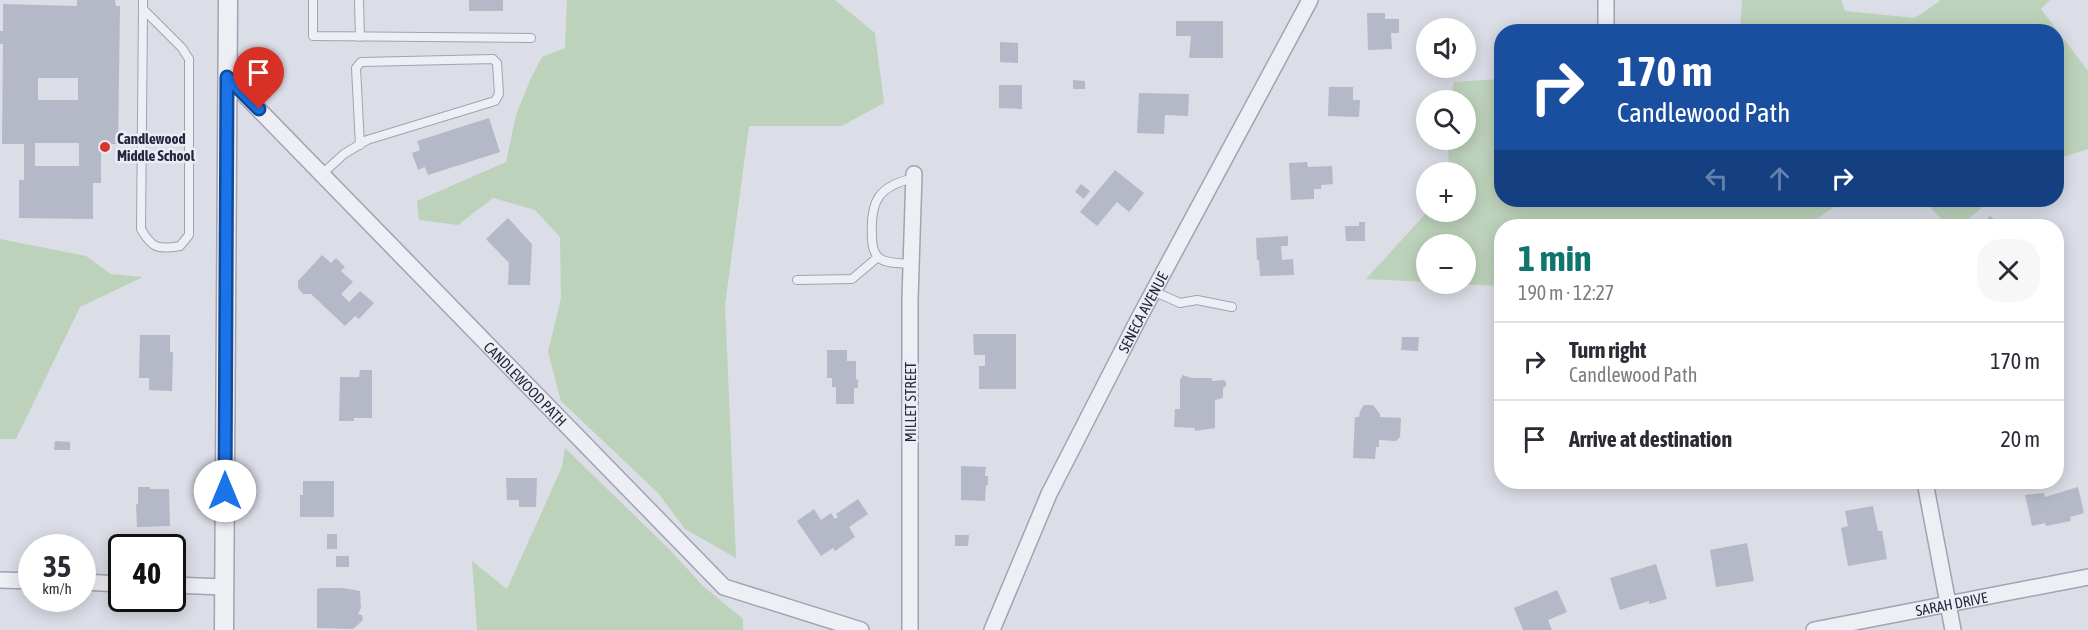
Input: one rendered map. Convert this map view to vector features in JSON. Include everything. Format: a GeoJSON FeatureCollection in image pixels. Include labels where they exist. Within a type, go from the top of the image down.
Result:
{"type":"FeatureCollection","features":[{"type":"Feature","properties":{"kind":"street"},"geometry":{"type":"LineString","coordinates":[[224,630],[228,0]]}},
{"type":"Feature","properties":{"kind":"street","name":"SENECA AVENUE"},"geometry":{"type":"LineString","coordinates":[[992,630],[1049,494],[1153,291],[1310,0]]}},
{"type":"Feature","properties":{"kind":"street"},"geometry":{"type":"LineString","coordinates":[[1606,0],[1606,24]]}},
{"type":"Feature","properties":{"kind":"street","name":"CANDLEWOOD PATH"},"geometry":{"type":"LineString","coordinates":[[227,77],[724,587],[861,630]]}},
{"type":"Feature","properties":{"kind":"street","name":"MILLET STREET"},"geometry":{"type":"LineString","coordinates":[[910,630],[911,264],[914,176]]}},
{"type":"Feature","properties":{"kind":"street"},"geometry":{"type":"LineString","coordinates":[[1926,489],[1953,630]]}},
{"type":"Feature","properties":{"kind":"street","name":"SARAH DRIVE"},"geometry":{"type":"LineString","coordinates":[[1814,630],[2088,577]]}},
{"type":"Feature","properties":{"kind":"street"},"geometry":{"type":"LineString","coordinates":[[0,580],[18,581]]}},
{"type":"Feature","properties":{"kind":"street"},"geometry":{"type":"LineString","coordinates":[[186,586],[224,587]]}},
{"type":"Feature","properties":{"kind":"lane"},"geometry":{"type":"LineString","coordinates":[[143,0],[141,229],[150,244],[163,249],[180,246],[189,235],[189,59],[182,48],[143,9]]}},
{"type":"Feature","properties":{"kind":"lane"},"geometry":{"type":"LineString","coordinates":[[313,0],[313,36],[531,38]]}},
{"type":"Feature","properties":{"kind":"lane"},"geometry":{"type":"LineString","coordinates":[[359,0],[360,37]]}},
{"type":"Feature","properties":{"kind":"lane"},"geometry":{"type":"LineString","coordinates":[[322,174],[344,154],[360,145],[367,140],[495,101],[499,94],[497,63],[493,59],[361,62],[356,68],[360,145]]}},
{"type":"Feature","properties":{"kind":"lane"},"geometry":{"type":"LineString","coordinates":[[911,264],[885,261],[878,257],[872,239],[873,206],[885,190],[914,176]]}},
{"type":"Feature","properties":{"kind":"lane"},"geometry":{"type":"LineString","coordinates":[[797,280],[852,279],[878,257]]}},
{"type":"Feature","properties":{"kind":"lane"},"geometry":{"type":"LineString","coordinates":[[1153,291],[1180,303],[1197,300],[1232,307]]}},
{"type":"Feature","properties":{"kind":"green space"},"geometry":{"type":"Polygon","coordinates":[[[567,0],[835,0],[875,33],[884,103],[842,126],[749,126],[725,305],[736,558],[685,529],[658,493],[561,401],[548,352],[561,298],[560,237],[535,210],[493,198],[458,225],[419,220],[417,201],[506,162],[516,115],[531,78],[542,57],[565,48],[567,0]]]}},
{"type":"Feature","properties":{"kind":"green space"},"geometry":{"type":"Polygon","coordinates":[[[1742,0],[1841,0],[1845,11],[1915,18],[1941,0],[2050,0],[2041,9],[2052,24],[1740,24],[1742,0]]]}},
{"type":"Feature","properties":{"kind":"green space"},"geometry":{"type":"Polygon","coordinates":[[[2064,39],[2088,71],[2088,149],[2064,157],[2064,39]]]}},
{"type":"Feature","properties":{"kind":"green space"},"geometry":{"type":"Polygon","coordinates":[[[1494,79],[1494,207],[1834,207],[1817,219],[1494,219],[1494,286],[1476,285],[1476,234],[1416,234],[1416,282],[1366,279],[1418,222],[1476,222],[1476,162],[1449,162],[1448,150],[1476,150],[1476,90],[1452,90],[1454,82],[1494,79]]]}},
{"type":"Feature","properties":{"kind":"green space"},"geometry":{"type":"Polygon","coordinates":[[[1930,207],[1983,207],[1968,219],[1941,219],[1930,207]]]}},
{"type":"Feature","properties":{"kind":"green space"},"geometry":{"type":"Polygon","coordinates":[[[0,239],[86,256],[111,274],[143,277],[80,307],[16,439],[0,439],[0,239]]]}},
{"type":"Feature","properties":{"kind":"green space"},"geometry":{"type":"Polygon","coordinates":[[[565,448],[669,549],[703,586],[743,619],[743,630],[477,630],[472,561],[507,589],[562,467],[565,448]]]}},
{"type":"Feature","properties":{"kind":"building"},"geometry":{"type":"Polygon","coordinates":[[[77,0],[115,0],[116,6],[120,6],[118,144],[101,144],[101,183],[93,183],[93,219],[19,218],[19,180],[24,180],[24,144],[2,144],[3,44],[0,44],[0,31],[3,31],[3,4],[77,6],[77,0]],[[38,78],[38,100],[78,100],[78,78],[38,78]],[[35,143],[35,166],[79,166],[79,143],[35,143]]]}},
{"type":"Feature","properties":{"kind":"building"},"geometry":{"type":"Polygon","coordinates":[[[469,0],[503,0],[503,11],[469,11],[469,0]]]}},
{"type":"Feature","properties":{"kind":"building"},"geometry":{"type":"Polygon","coordinates":[[[1367,13],[1385,13],[1385,19],[1399,19],[1399,33],[1391,33],[1392,49],[1368,50],[1367,13]]]}},
{"type":"Feature","properties":{"kind":"building"},"geometry":{"type":"Polygon","coordinates":[[[1176,21],[1223,21],[1223,58],[1189,58],[1191,36],[1176,36],[1176,21]]]}},
{"type":"Feature","properties":{"kind":"building"},"geometry":{"type":"Polygon","coordinates":[[[1000,42],[1018,43],[1018,63],[1000,62],[1000,42]]]}},
{"type":"Feature","properties":{"kind":"building"},"geometry":{"type":"Polygon","coordinates":[[[1073,80],[1085,81],[1085,89],[1073,89],[1073,80]]]}},
{"type":"Feature","properties":{"kind":"building"},"geometry":{"type":"Polygon","coordinates":[[[999,85],[1022,85],[1022,109],[999,108],[999,85]]]}},
{"type":"Feature","properties":{"kind":"building"},"geometry":{"type":"Polygon","coordinates":[[[1329,87],[1353,87],[1353,100],[1360,100],[1359,117],[1328,116],[1329,87]]]}},
{"type":"Feature","properties":{"kind":"building"},"geometry":{"type":"Polygon","coordinates":[[[1139,93],[1189,94],[1188,116],[1165,115],[1164,134],[1137,133],[1139,93]]]}},
{"type":"Feature","properties":{"kind":"building"},"geometry":{"type":"Polygon","coordinates":[[[489,118],[500,152],[428,175],[425,167],[418,170],[412,153],[420,150],[417,141],[489,118]]]}},
{"type":"Feature","properties":{"kind":"building"},"geometry":{"type":"Polygon","coordinates":[[[1307,162],[1308,167],[1332,166],[1333,184],[1321,185],[1321,189],[1314,189],[1314,199],[1291,200],[1289,163],[1307,162]]]}},
{"type":"Feature","properties":{"kind":"building"},"geometry":{"type":"Polygon","coordinates":[[[1115,170],[1144,193],[1129,212],[1117,202],[1097,226],[1080,212],[1115,170]]]}},
{"type":"Feature","properties":{"kind":"building"},"geometry":{"type":"Polygon","coordinates":[[[1081,184],[1090,191],[1084,199],[1075,192],[1081,184]]]}},
{"type":"Feature","properties":{"kind":"building"},"geometry":{"type":"Polygon","coordinates":[[[508,218],[532,244],[530,285],[508,285],[509,263],[486,239],[508,218]]]}},
{"type":"Feature","properties":{"kind":"building"},"geometry":{"type":"Polygon","coordinates":[[[1359,222],[1365,222],[1365,241],[1346,241],[1345,226],[1359,226],[1359,222]]]}},
{"type":"Feature","properties":{"kind":"building"},"geometry":{"type":"Polygon","coordinates":[[[1288,236],[1288,246],[1281,246],[1282,260],[1293,259],[1294,275],[1260,276],[1256,238],[1288,236]]]}},
{"type":"Feature","properties":{"kind":"building"},"geometry":{"type":"Polygon","coordinates":[[[322,255],[331,263],[336,258],[345,267],[341,271],[353,282],[341,294],[349,302],[360,291],[374,303],[359,319],[355,316],[345,326],[311,294],[303,294],[298,288],[298,281],[322,255]]]}},
{"type":"Feature","properties":{"kind":"building"},"geometry":{"type":"Polygon","coordinates":[[[973,334],[1016,334],[1016,389],[979,389],[979,366],[985,366],[985,355],[974,355],[973,334]]]}},
{"type":"Feature","properties":{"kind":"building"},"geometry":{"type":"Polygon","coordinates":[[[140,335],[170,335],[170,352],[173,352],[172,391],[149,390],[149,378],[139,378],[140,335]]]}},
{"type":"Feature","properties":{"kind":"building"},"geometry":{"type":"Polygon","coordinates":[[[1402,337],[1419,337],[1418,351],[1401,350],[1402,337]]]}},
{"type":"Feature","properties":{"kind":"building"},"geometry":{"type":"Polygon","coordinates":[[[827,350],[847,350],[847,361],[856,361],[858,388],[854,388],[854,404],[836,404],[836,387],[832,387],[832,378],[827,378],[827,350]]]}},
{"type":"Feature","properties":{"kind":"building"},"geometry":{"type":"Polygon","coordinates":[[[360,370],[372,370],[372,418],[339,421],[340,377],[359,377],[360,370]]]}},
{"type":"Feature","properties":{"kind":"building"},"geometry":{"type":"Polygon","coordinates":[[[1183,375],[1226,382],[1223,388],[1223,398],[1215,400],[1215,428],[1195,431],[1195,428],[1174,427],[1175,409],[1180,409],[1180,380],[1183,375]]]}},
{"type":"Feature","properties":{"kind":"building"},"geometry":{"type":"Polygon","coordinates":[[[1364,405],[1373,405],[1380,417],[1401,418],[1400,437],[1396,441],[1379,440],[1375,459],[1353,458],[1355,417],[1359,417],[1364,405]]]}},
{"type":"Feature","properties":{"kind":"building"},"geometry":{"type":"Polygon","coordinates":[[[55,441],[70,442],[70,450],[54,450],[55,441]]]}},
{"type":"Feature","properties":{"kind":"building"},"geometry":{"type":"Polygon","coordinates":[[[961,466],[986,467],[985,476],[988,476],[988,485],[986,485],[985,501],[961,500],[961,466]]]}},
{"type":"Feature","properties":{"kind":"building"},"geometry":{"type":"Polygon","coordinates":[[[506,478],[537,478],[536,507],[519,507],[519,500],[507,500],[506,478]]]}},
{"type":"Feature","properties":{"kind":"building"},"geometry":{"type":"Polygon","coordinates":[[[303,481],[334,481],[334,517],[300,517],[300,495],[303,495],[303,481]]]}},
{"type":"Feature","properties":{"kind":"building"},"geometry":{"type":"Polygon","coordinates":[[[138,487],[169,489],[170,526],[137,527],[138,487]]]}},
{"type":"Feature","properties":{"kind":"building"},"geometry":{"type":"Polygon","coordinates":[[[2078,487],[2084,513],[2070,517],[2071,521],[2032,526],[2025,495],[2044,493],[2045,497],[2078,487]]]}},
{"type":"Feature","properties":{"kind":"building"},"geometry":{"type":"Polygon","coordinates":[[[858,499],[868,514],[849,527],[855,537],[835,551],[833,548],[821,556],[797,521],[814,509],[821,520],[831,513],[835,519],[838,517],[836,514],[858,499]]]}},
{"type":"Feature","properties":{"kind":"building"},"geometry":{"type":"Polygon","coordinates":[[[1873,506],[1878,531],[1882,531],[1887,559],[1848,566],[1841,528],[1848,526],[1845,511],[1873,506]]]}},
{"type":"Feature","properties":{"kind":"building"},"geometry":{"type":"Polygon","coordinates":[[[327,534],[337,534],[337,549],[327,549],[327,534]]]}},
{"type":"Feature","properties":{"kind":"building"},"geometry":{"type":"Polygon","coordinates":[[[955,535],[969,535],[968,546],[955,546],[955,535]]]}},
{"type":"Feature","properties":{"kind":"building"},"geometry":{"type":"Polygon","coordinates":[[[1747,543],[1754,581],[1716,587],[1710,550],[1747,543]]]}},
{"type":"Feature","properties":{"kind":"building"},"geometry":{"type":"Polygon","coordinates":[[[336,556],[349,556],[349,567],[336,567],[336,556]]]}},
{"type":"Feature","properties":{"kind":"building"},"geometry":{"type":"Polygon","coordinates":[[[1656,564],[1667,599],[1649,604],[1649,601],[1620,610],[1610,578],[1656,564]]]}},
{"type":"Feature","properties":{"kind":"building"},"geometry":{"type":"Polygon","coordinates":[[[317,589],[360,591],[361,608],[358,614],[362,615],[363,620],[353,629],[317,628],[317,589]]]}},
{"type":"Feature","properties":{"kind":"building"},"geometry":{"type":"Polygon","coordinates":[[[1557,590],[1567,612],[1548,620],[1552,630],[1523,630],[1514,608],[1557,590]]]}},
{"type":"Feature","properties":{"kind":"place","name":"Candlewood Middle School"},"geometry":{"type":"Point","coordinates":[105,147]}},
{"type":"Feature","properties":{"kind":"route"},"geometry":{"type":"LineString","coordinates":[[225,491],[227,77],[259,109]]}}]}
